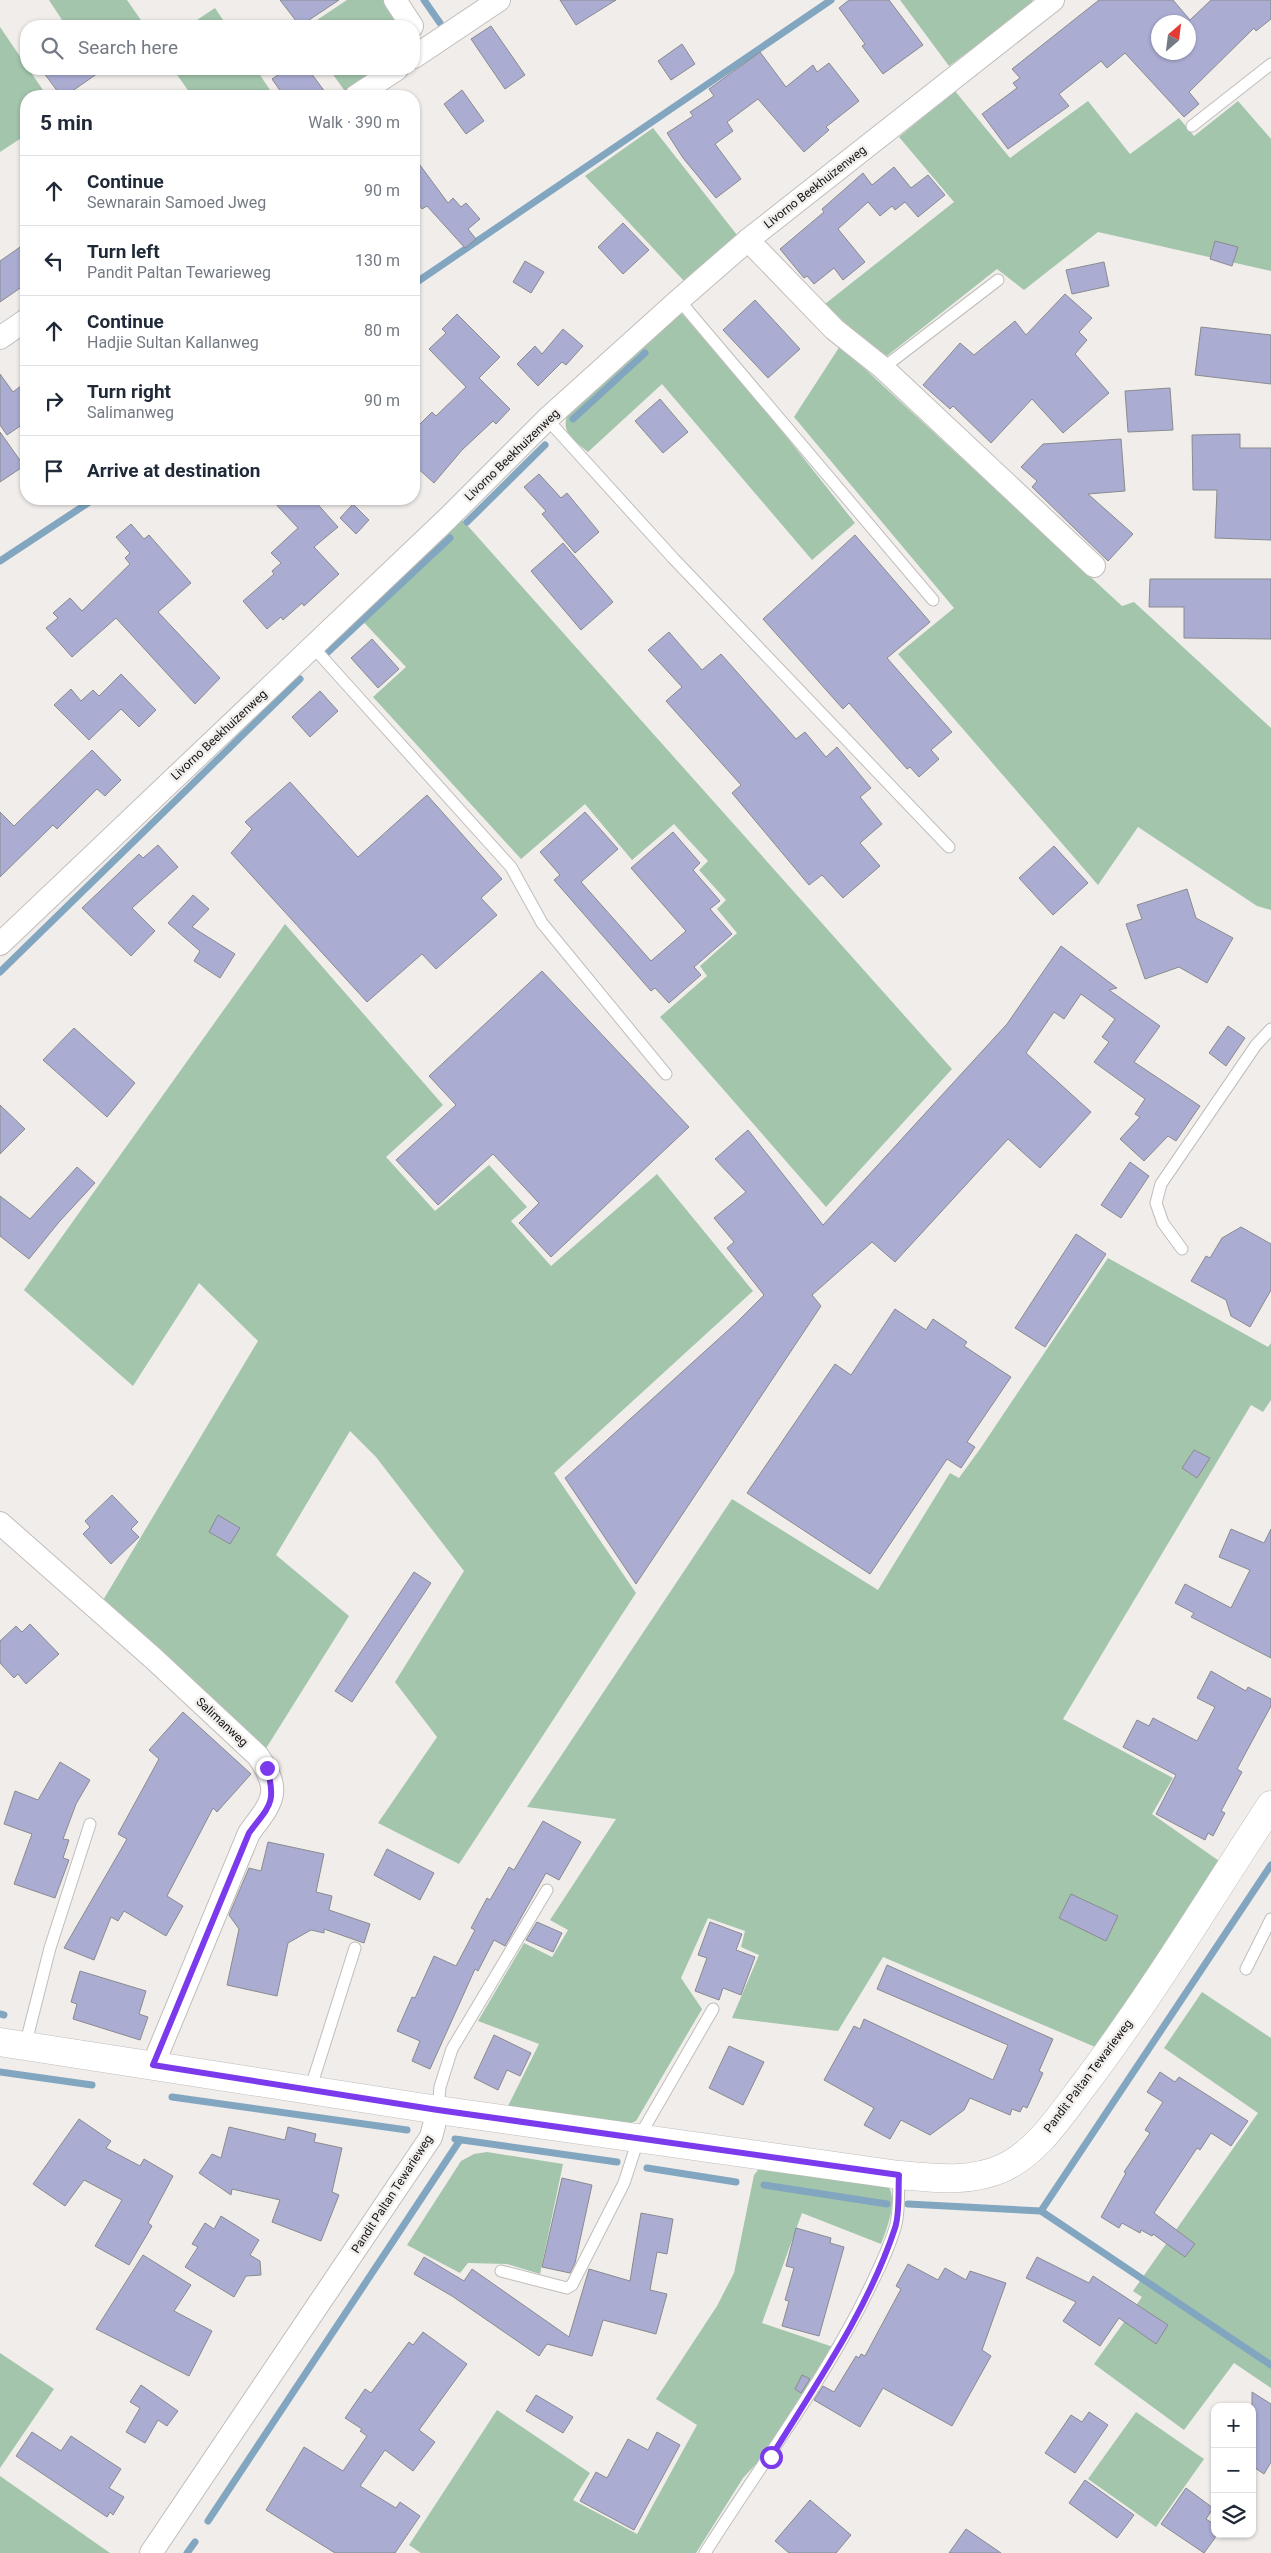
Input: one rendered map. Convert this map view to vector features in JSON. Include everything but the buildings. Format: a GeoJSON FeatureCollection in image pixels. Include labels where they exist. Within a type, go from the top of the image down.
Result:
{"type":"FeatureCollection","features":[{"type":"Feature","properties":{"kind":"street"},"geometry":{"type":"LineString","coordinates":[[395,0],[408,20]]}},
{"type":"Feature","properties":{"kind":"street"},"geometry":{"type":"LineString","coordinates":[[420,53],[499,0]]}},
{"type":"Feature","properties":{"kind":"street","name":"Livorno Beekhuizenweg"},"geometry":{"type":"LineString","coordinates":[[0,944],[313,647],[547,419],[679,300],[748,240],[1053,0]]}},
{"type":"Feature","properties":{"kind":"street"},"geometry":{"type":"LineString","coordinates":[[365,90],[388,75]]}},
{"type":"Feature","properties":{"kind":"street"},"geometry":{"type":"LineString","coordinates":[[748,240],[834,329],[883,368],[1094,566]]}},
{"type":"Feature","properties":{"kind":"street"},"geometry":{"type":"LineString","coordinates":[[0,338],[20,324]]}},
{"type":"Feature","properties":{"kind":"street","name":"Salimanweg"},"geometry":{"type":"LineString","coordinates":[[0,1523],[153,1658],[258,1756],[267,1768],[271,1782],[273,1791],[270,1804],[249,1833],[153,2065]]}},
{"type":"Feature","properties":{"kind":"street","name":"Pandit Paltan Tewarieweg"},"geometry":{"type":"LineString","coordinates":[[151,2553],[431,2137],[438,2110],[899,2175],[950,2179],[982,2175],[1003,2168],[1025,2154],[1054,2124],[1120,2036],[1271,1805]]}},
{"type":"Feature","properties":{"kind":"street"},"geometry":{"type":"LineString","coordinates":[[12,2044],[438,2110]]}},
{"type":"Feature","properties":{"kind":"lane"},"geometry":{"type":"LineString","coordinates":[[1192,126],[1271,64]]}},
{"type":"Feature","properties":{"kind":"lane"},"geometry":{"type":"LineString","coordinates":[[883,368],[998,280]]}},
{"type":"Feature","properties":{"kind":"lane"},"geometry":{"type":"LineString","coordinates":[[679,300],[933,600]]}},
{"type":"Feature","properties":{"kind":"lane"},"geometry":{"type":"LineString","coordinates":[[547,419],[674,558],[949,847]]}},
{"type":"Feature","properties":{"kind":"lane"},"geometry":{"type":"LineString","coordinates":[[313,647],[511,867],[542,924],[666,1074]]}},
{"type":"Feature","properties":{"kind":"lane"},"geometry":{"type":"LineString","coordinates":[[1182,1249],[1163,1223],[1156,1203],[1161,1184],[1256,1045],[1271,1029]]}},
{"type":"Feature","properties":{"kind":"lane"},"geometry":{"type":"LineString","coordinates":[[12,2044],[50,1948],[90,1824]]}},
{"type":"Feature","properties":{"kind":"lane"},"geometry":{"type":"LineString","coordinates":[[438,2110],[440,2087],[452,2049],[547,1890]]}},
{"type":"Feature","properties":{"kind":"lane"},"geometry":{"type":"LineString","coordinates":[[1246,1970],[1271,1919]]}},
{"type":"Feature","properties":{"kind":"lane"},"geometry":{"type":"LineString","coordinates":[[310,2090],[355,1948]]}},
{"type":"Feature","properties":{"kind":"lane"},"geometry":{"type":"LineString","coordinates":[[501,2271],[567,2288],[572,2285],[624,2183],[639,2137],[713,2009]]}},
{"type":"Feature","properties":{"kind":"lane"},"geometry":{"type":"LineString","coordinates":[[705,2553],[739,2499],[771,2457],[838,2349],[871,2285],[896,2226],[899,2175]]}},
{"type":"Feature","properties":{"kind":"green space"},"geometry":{"type":"Polygon","coordinates":[[[49,0],[127,0],[141,20],[62,20],[49,0]]]}},
{"type":"Feature","properties":{"kind":"green space"},"geometry":{"type":"Polygon","coordinates":[[[347,0],[387,0],[401,20],[317,20],[347,0]]]}},
{"type":"Feature","properties":{"kind":"green space"},"geometry":{"type":"Polygon","coordinates":[[[900,0],[1032,0],[1034,3],[949,66],[900,0]]]}},
{"type":"Feature","properties":{"kind":"green space"},"geometry":{"type":"Polygon","coordinates":[[[215,8],[223,20],[197,20],[215,8]]]}},
{"type":"Feature","properties":{"kind":"green space"},"geometry":{"type":"Polygon","coordinates":[[[0,27],[20,56],[20,75],[33,75],[43,90],[20,90],[20,139],[0,152],[0,27]]]}},
{"type":"Feature","properties":{"kind":"green space"},"geometry":{"type":"Polygon","coordinates":[[[177,75],[260,75],[270,90],[188,90],[177,75]]]}},
{"type":"Feature","properties":{"kind":"green space"},"geometry":{"type":"Polygon","coordinates":[[[333,75],[375,75],[353,90],[344,90],[333,75]]]}},
{"type":"Feature","properties":{"kind":"green space"},"geometry":{"type":"Polygon","coordinates":[[[955,91],[1010,158],[1088,101],[1130,154],[1179,118],[1194,136],[1238,101],[1271,139],[1271,271],[1098,232],[1024,290],[997,269],[883,359],[825,304],[954,202],[899,137],[955,91]]]}},
{"type":"Feature","properties":{"kind":"green space"},"geometry":{"type":"Polygon","coordinates":[[[653,128],[737,235],[686,283],[585,176],[653,128]]]}},
{"type":"Feature","properties":{"kind":"green space"},"geometry":{"type":"Polygon","coordinates":[[[679,310],[774,421],[855,523],[812,560],[662,384],[588,452],[573,440],[567,431],[566,420],[568,413],[679,310]]]}},
{"type":"Feature","properties":{"kind":"green space"},"geometry":{"type":"Polygon","coordinates":[[[840,346],[1122,606],[1134,602],[1271,728],[1271,910],[1257,906],[1138,827],[1098,885],[898,654],[954,608],[794,417],[840,346]]]}},
{"type":"Feature","properties":{"kind":"green space"},"geometry":{"type":"Polygon","coordinates":[[[459,516],[952,1069],[826,1207],[660,1017],[707,976],[700,966],[737,933],[717,909],[726,900],[699,870],[708,861],[674,824],[632,860],[585,804],[521,859],[373,697],[406,667],[356,614],[459,516]]]}},
{"type":"Feature","properties":{"kind":"green space"},"geometry":{"type":"Polygon","coordinates":[[[285,924],[443,1105],[386,1157],[435,1211],[489,1165],[527,1207],[511,1221],[551,1266],[657,1174],[753,1291],[554,1473],[636,1593],[459,1864],[378,1823],[437,1737],[395,1682],[464,1571],[376,1457],[350,1431],[276,1555],[349,1616],[265,1750],[102,1602],[258,1341],[199,1283],[133,1386],[24,1290],[285,924]]]}},
{"type":"Feature","properties":{"kind":"green space"},"geometry":{"type":"Polygon","coordinates":[[[1108,1258],[1268,1347],[1271,1343],[1271,1400],[1263,1412],[1251,1405],[1063,1719],[1173,1778],[1152,1814],[1222,1863],[1100,2049],[883,1957],[838,2031],[732,2018],[759,1955],[741,1947],[745,1931],[708,1918],[681,1978],[702,2009],[636,2121],[629,2124],[506,2110],[539,2044],[478,2021],[524,1943],[552,1957],[568,1930],[550,1920],[616,1819],[527,1807],[732,1499],[878,1590],[950,1473],[959,1478],[1108,1258]]]}},
{"type":"Feature","properties":{"kind":"green space"},"geometry":{"type":"Polygon","coordinates":[[[1202,1992],[1271,2038],[1271,2388],[1234,2363],[1184,2430],[1094,2364],[1142,2297],[1133,2291],[1258,2113],[1164,2048],[1202,1992]]]}},
{"type":"Feature","properties":{"kind":"green space"},"geometry":{"type":"Polygon","coordinates":[[[487,2152],[563,2164],[540,2274],[507,2264],[468,2263],[460,2273],[407,2245],[461,2161],[474,2154],[487,2152]]]}},
{"type":"Feature","properties":{"kind":"green space"},"geometry":{"type":"Polygon","coordinates":[[[763,2168],[888,2185],[891,2191],[892,2206],[881,2244],[802,2213],[762,2323],[833,2347],[766,2453],[743,2478],[696,2553],[421,2553],[409,2545],[497,2410],[590,2473],[573,2500],[637,2534],[697,2425],[656,2399],[717,2306],[734,2273],[754,2175],[763,2168]]]}},
{"type":"Feature","properties":{"kind":"green space"},"geometry":{"type":"Polygon","coordinates":[[[0,2353],[54,2389],[0,2468],[0,2353]]]}},
{"type":"Feature","properties":{"kind":"green space"},"geometry":{"type":"Polygon","coordinates":[[[1136,2412],[1204,2459],[1156,2527],[1088,2479],[1136,2412]]]}},
{"type":"Feature","properties":{"kind":"green space"},"geometry":{"type":"Polygon","coordinates":[[[0,2476],[110,2553],[0,2553],[0,2476]]]}},
{"type":"Feature","properties":{"kind":"waterway"},"geometry":{"type":"LineString","coordinates":[[424,0],[440,23]]}},
{"type":"Feature","properties":{"kind":"waterway"},"geometry":{"type":"LineString","coordinates":[[420,280],[831,0]]}},
{"type":"Feature","properties":{"kind":"waterway"},"geometry":{"type":"LineString","coordinates":[[573,419],[645,353]]}},
{"type":"Feature","properties":{"kind":"waterway"},"geometry":{"type":"LineString","coordinates":[[467,522],[545,445]]}},
{"type":"Feature","properties":{"kind":"waterway"},"geometry":{"type":"LineString","coordinates":[[0,561],[85,505]]}},
{"type":"Feature","properties":{"kind":"waterway"},"geometry":{"type":"LineString","coordinates":[[327,653],[450,538]]}},
{"type":"Feature","properties":{"kind":"waterway"},"geometry":{"type":"LineString","coordinates":[[0,972],[300,679]]}},
{"type":"Feature","properties":{"kind":"waterway"},"geometry":{"type":"LineString","coordinates":[[1271,1865],[1041,2211],[1271,2365]]}},
{"type":"Feature","properties":{"kind":"waterway"},"geometry":{"type":"LineString","coordinates":[[0,2014],[4,2015]]}},
{"type":"Feature","properties":{"kind":"waterway"},"geometry":{"type":"LineString","coordinates":[[0,2072],[92,2085]]}},
{"type":"Feature","properties":{"kind":"waterway"},"geometry":{"type":"LineString","coordinates":[[172,2097],[407,2130]]}},
{"type":"Feature","properties":{"kind":"waterway"},"geometry":{"type":"LineString","coordinates":[[455,2139],[617,2162]]}},
{"type":"Feature","properties":{"kind":"waterway"},"geometry":{"type":"LineString","coordinates":[[208,2521],[460,2140]]}},
{"type":"Feature","properties":{"kind":"waterway"},"geometry":{"type":"LineString","coordinates":[[647,2168],[736,2182]]}},
{"type":"Feature","properties":{"kind":"waterway"},"geometry":{"type":"LineString","coordinates":[[764,2185],[887,2204]]}},
{"type":"Feature","properties":{"kind":"waterway"},"geometry":{"type":"LineString","coordinates":[[908,2204],[1041,2211]]}},
{"type":"Feature","properties":{"kind":"waterway"},"geometry":{"type":"LineString","coordinates":[[187,2553],[195,2542]]}},
{"type":"Feature","properties":{"kind":"route"},"geometry":{"type":"LineString","coordinates":[[267,1768],[273,1791],[270,1804],[249,1833],[197,1964],[153,2065],[438,2110],[899,2175],[896,2226],[871,2285],[838,2349],[771,2457]]}}]}
